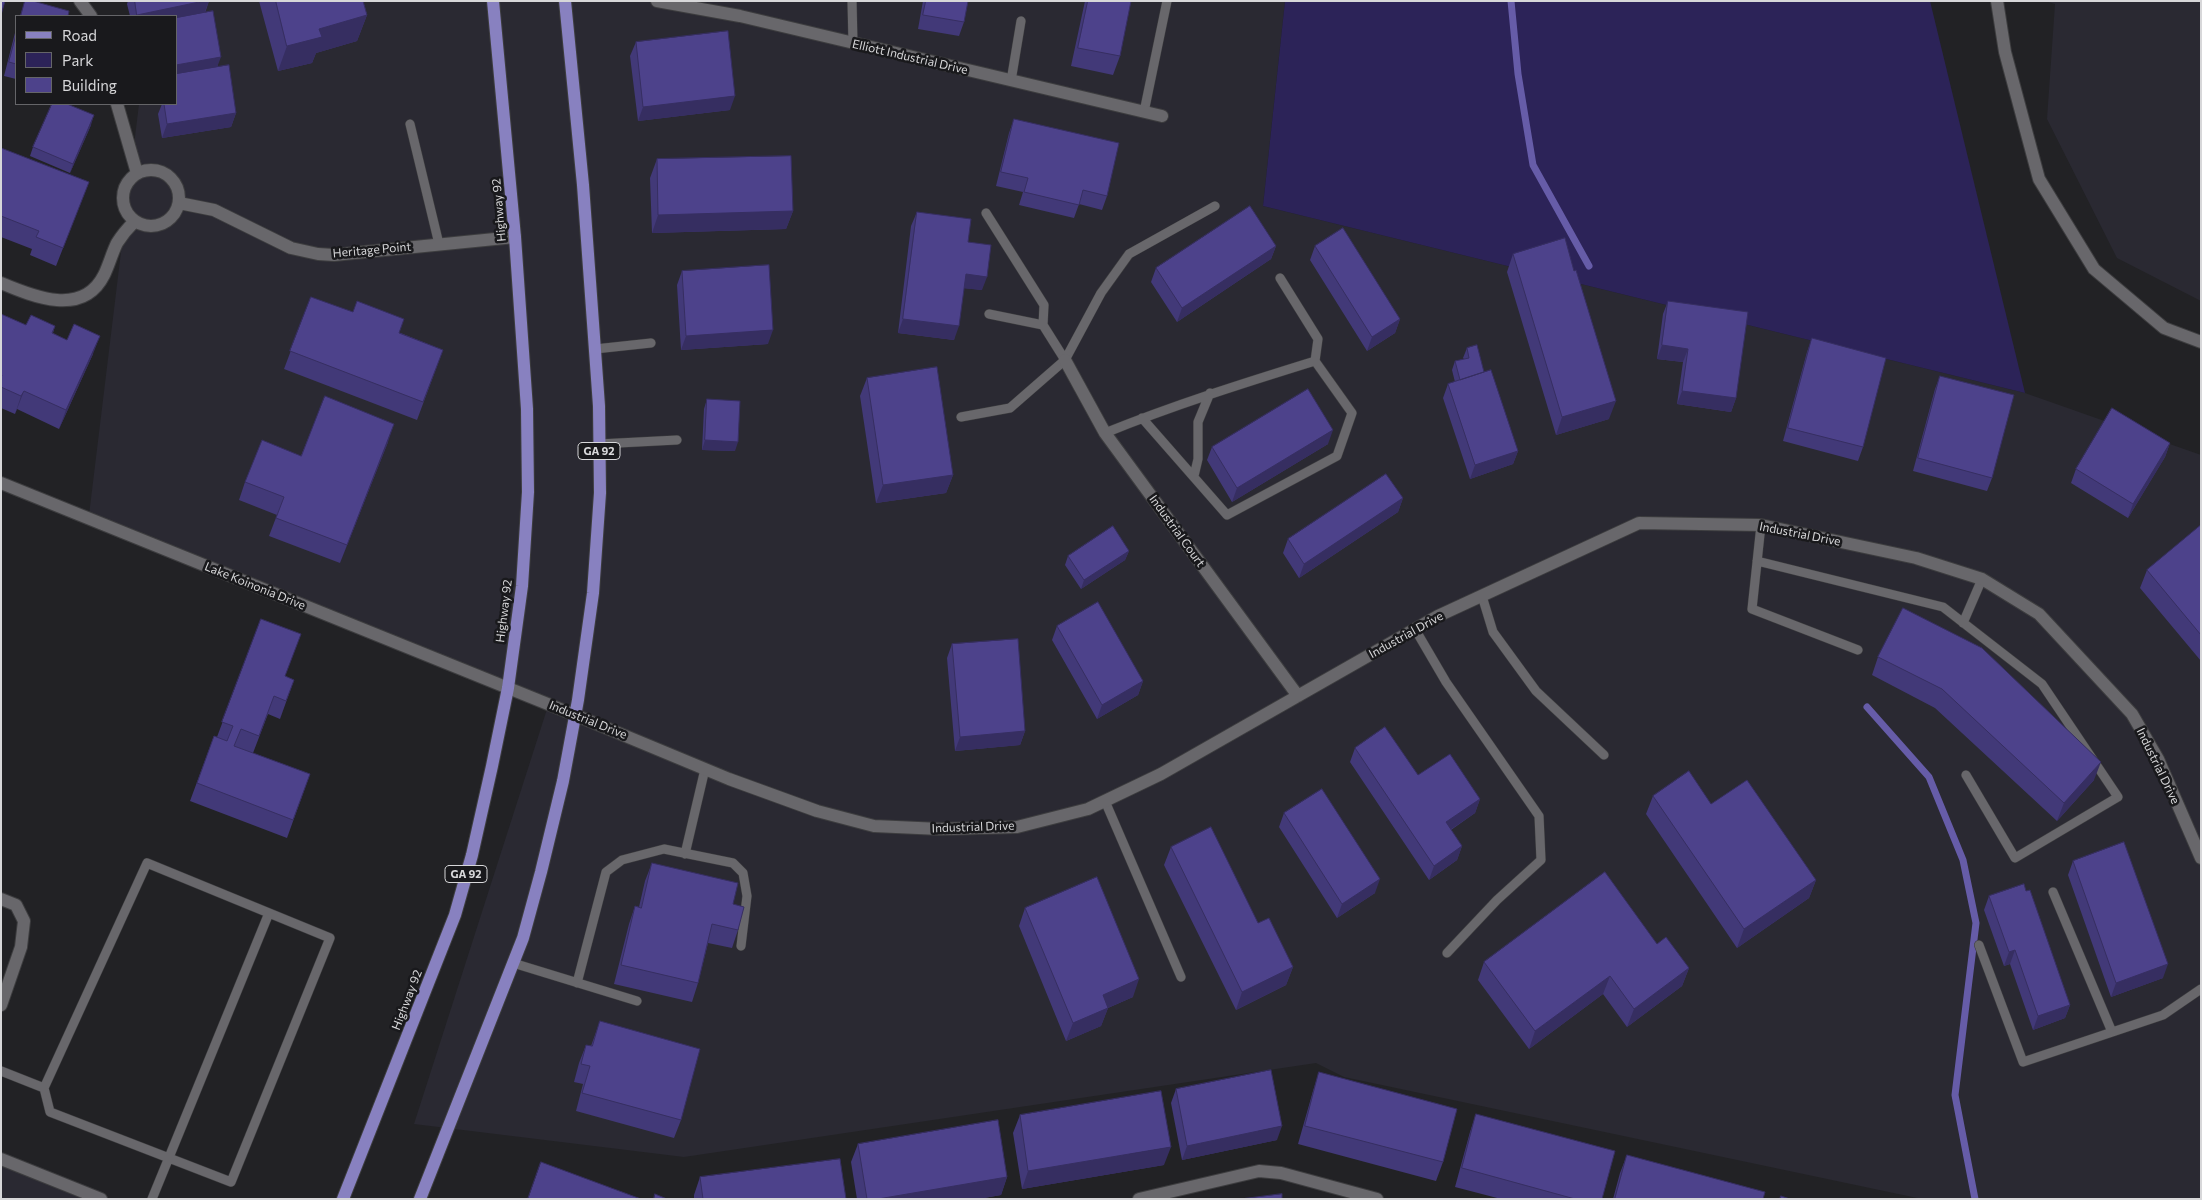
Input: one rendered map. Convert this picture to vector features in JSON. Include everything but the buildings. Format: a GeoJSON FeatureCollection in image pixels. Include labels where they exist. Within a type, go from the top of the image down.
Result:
{"type":"FeatureCollection","features":[{"type":"Feature","properties":{"kind":"main road","name":"Highway 92"},"geometry":{"type":"LineString","coordinates":[[343,1199],[455,915],[472,854],[508,688],[522,586],[528,492],[527,409],[515,237],[493,1]]}},
{"type":"Feature","properties":{"kind":"main road","name":"GA 92"},"geometry":{"type":"LineString","coordinates":[[420,1199],[523,938],[542,872],[575,715],[593,593],[600,493],[599,406],[582,185],[565,1]]}},
{"type":"Feature","properties":{"kind":"street"},"geometry":{"type":"LineString","coordinates":[[80,1],[90,15]]}},
{"type":"Feature","properties":{"kind":"street","name":"Elliott Industrial Drive"},"geometry":{"type":"LineString","coordinates":[[657,1],[740,16],[1162,116]]}},
{"type":"Feature","properties":{"kind":"street"},"geometry":{"type":"LineString","coordinates":[[1996,1],[2004,52],[2039,179],[2094,269],[2164,328],[2201,342]]}},
{"type":"Feature","properties":{"kind":"street"},"geometry":{"type":"LineString","coordinates":[[117,105],[137,173]]}},
{"type":"Feature","properties":{"kind":"street"},"geometry":{"type":"LineString","coordinates":[[146,170],[163,172],[176,185],[179,203],[176,212],[170,220],[152,227],[142,226],[134,222],[127,214],[123,206],[122,196],[125,186],[137,173],[146,170]]}},
{"type":"Feature","properties":{"kind":"street","name":"Heritage Point"},"geometry":{"type":"LineString","coordinates":[[179,203],[214,210],[291,248],[318,254],[334,255],[515,237]]}},
{"type":"Feature","properties":{"kind":"street"},"geometry":{"type":"LineString","coordinates":[[1,283],[36,297],[71,300],[81,298],[98,285],[118,242],[134,222]]}},
{"type":"Feature","properties":{"kind":"street","name":"Industrial Court"},"geometry":{"type":"LineString","coordinates":[[1065,360],[1105,433],[1298,696]]}},
{"type":"Feature","properties":{"kind":"street","name":"Lake Koinonia Drive"},"geometry":{"type":"LineString","coordinates":[[1,483],[508,688]]}},
{"type":"Feature","properties":{"kind":"street","name":"Industrial Drive"},"geometry":{"type":"LineString","coordinates":[[508,688],[704,769],[817,811],[874,826],[940,829],[1017,827],[1088,809],[1106,801],[1161,774],[1415,629],[1639,523],[1761,525],[1916,558],[1982,579],[2040,614],[2132,714],[2158,759],[2201,858]]}},
{"type":"Feature","properties":{"kind":"street"},"geometry":{"type":"LineString","coordinates":[[1,899],[16,905],[24,921],[22,947],[1,1005]]}},
{"type":"Feature","properties":{"kind":"street"},"geometry":{"type":"LineString","coordinates":[[1,1159],[101,1199]]}},
{"type":"Feature","properties":{"kind":"street"},"geometry":{"type":"LineString","coordinates":[[1139,1199],[1259,1171],[1281,1173],[1377,1199]]}},
{"type":"Feature","properties":{"kind":"lane"},"geometry":{"type":"LineString","coordinates":[[852,1],[853,43]]}},
{"type":"Feature","properties":{"kind":"lane"},"geometry":{"type":"LineString","coordinates":[[1144,112],[1167,1]]}},
{"type":"Feature","properties":{"kind":"lane"},"geometry":{"type":"LineString","coordinates":[[1011,81],[1021,21]]}},
{"type":"Feature","properties":{"kind":"lane"},"geometry":{"type":"LineString","coordinates":[[410,124],[439,244]]}},
{"type":"Feature","properties":{"kind":"lane"},"geometry":{"type":"LineString","coordinates":[[961,417],[1010,408],[1065,360],[1101,293],[1129,254],[1215,206]]}},
{"type":"Feature","properties":{"kind":"lane"},"geometry":{"type":"LineString","coordinates":[[986,213],[1044,305],[1042,325],[1065,360]]}},
{"type":"Feature","properties":{"kind":"lane"},"geometry":{"type":"LineString","coordinates":[[1142,418],[1226,515],[1337,456],[1352,413],[1315,361],[1318,339],[1280,278]]}},
{"type":"Feature","properties":{"kind":"lane"},"geometry":{"type":"LineString","coordinates":[[989,314],[1042,325]]}},
{"type":"Feature","properties":{"kind":"lane"},"geometry":{"type":"LineString","coordinates":[[595,349],[650,343]]}},
{"type":"Feature","properties":{"kind":"lane"},"geometry":{"type":"LineString","coordinates":[[1105,433],[1210,393],[1315,361]]}},
{"type":"Feature","properties":{"kind":"lane"},"geometry":{"type":"LineString","coordinates":[[1194,476],[1198,459],[1198,422],[1210,393]]}},
{"type":"Feature","properties":{"kind":"lane"},"geometry":{"type":"LineString","coordinates":[[599,444],[677,440]]}},
{"type":"Feature","properties":{"kind":"lane"},"geometry":{"type":"LineString","coordinates":[[1761,525],[1752,609],[1858,650]]}},
{"type":"Feature","properties":{"kind":"lane"},"geometry":{"type":"LineString","coordinates":[[1757,561],[1943,607],[2042,684],[2118,797],[2014,858],[1966,775]]}},
{"type":"Feature","properties":{"kind":"lane"},"geometry":{"type":"LineString","coordinates":[[1963,623],[1982,579]]}},
{"type":"Feature","properties":{"kind":"lane"},"geometry":{"type":"LineString","coordinates":[[1482,596],[1493,632],[1536,691],[1604,755]]}},
{"type":"Feature","properties":{"kind":"lane"},"geometry":{"type":"LineString","coordinates":[[1415,629],[1446,682],[1539,816],[1541,860],[1497,900],[1447,952]]}},
{"type":"Feature","properties":{"kind":"lane"},"geometry":{"type":"LineString","coordinates":[[685,854],[704,769]]}},
{"type":"Feature","properties":{"kind":"lane"},"geometry":{"type":"LineString","coordinates":[[1106,801],[1181,977]]}},
{"type":"Feature","properties":{"kind":"lane"},"geometry":{"type":"LineString","coordinates":[[577,983],[606,872],[622,860],[664,849],[733,863],[743,873],[747,896],[741,946]]}},
{"type":"Feature","properties":{"kind":"lane"},"geometry":{"type":"LineString","coordinates":[[147,863],[269,913],[330,938],[231,1182],[50,1112],[44,1088],[147,863]]}},
{"type":"Feature","properties":{"kind":"lane"},"geometry":{"type":"LineString","coordinates":[[2053,892],[2112,1032]]}},
{"type":"Feature","properties":{"kind":"lane"},"geometry":{"type":"LineString","coordinates":[[152,1199],[269,913]]}},
{"type":"Feature","properties":{"kind":"lane"},"geometry":{"type":"LineString","coordinates":[[1979,945],[2023,1062],[2163,1015],[2201,989]]}},
{"type":"Feature","properties":{"kind":"lane"},"geometry":{"type":"LineString","coordinates":[[513,963],[637,1001]]}},
{"type":"Feature","properties":{"kind":"lane"},"geometry":{"type":"LineString","coordinates":[[1,1071],[44,1088]]}},
{"type":"Feature","properties":{"kind":"shaded area"},"geometry":{"type":"Polygon","coordinates":[[[151,1],[1285,1],[1263,206],[2025,393],[2201,455],[2201,1199],[1922,1199],[1344,1077],[1316,1063],[684,1157],[414,1124],[548,706],[89,515],[139,105],[178,105],[178,15],[174,15],[151,1]]]}},
{"type":"Feature","properties":{"kind":"shaded area"},"geometry":{"type":"Polygon","coordinates":[[[2045,1],[2201,1],[2201,301],[2117,258],[2047,119],[2055,4],[2045,1]]]}},
{"type":"Feature","properties":{"kind":"shaded area"},"geometry":{"type":"Polygon","coordinates":[[[1,1159],[101,1199],[1,1199],[1,1159]]]}},
{"type":"Feature","properties":{"kind":"green space"},"geometry":{"type":"Polygon","coordinates":[[[1285,1],[1930,1],[2025,393],[1263,206],[1285,1]]]}},
{"type":"Feature","properties":{"kind":"waterway"},"geometry":{"type":"LineString","coordinates":[[1511,1],[1518,74],[1533,165],[1589,266]]}},
{"type":"Feature","properties":{"kind":"waterway"},"geometry":{"type":"LineString","coordinates":[[1867,707],[1929,777],[1963,860],[1976,923],[1955,1095],[1975,1199]]}}]}
